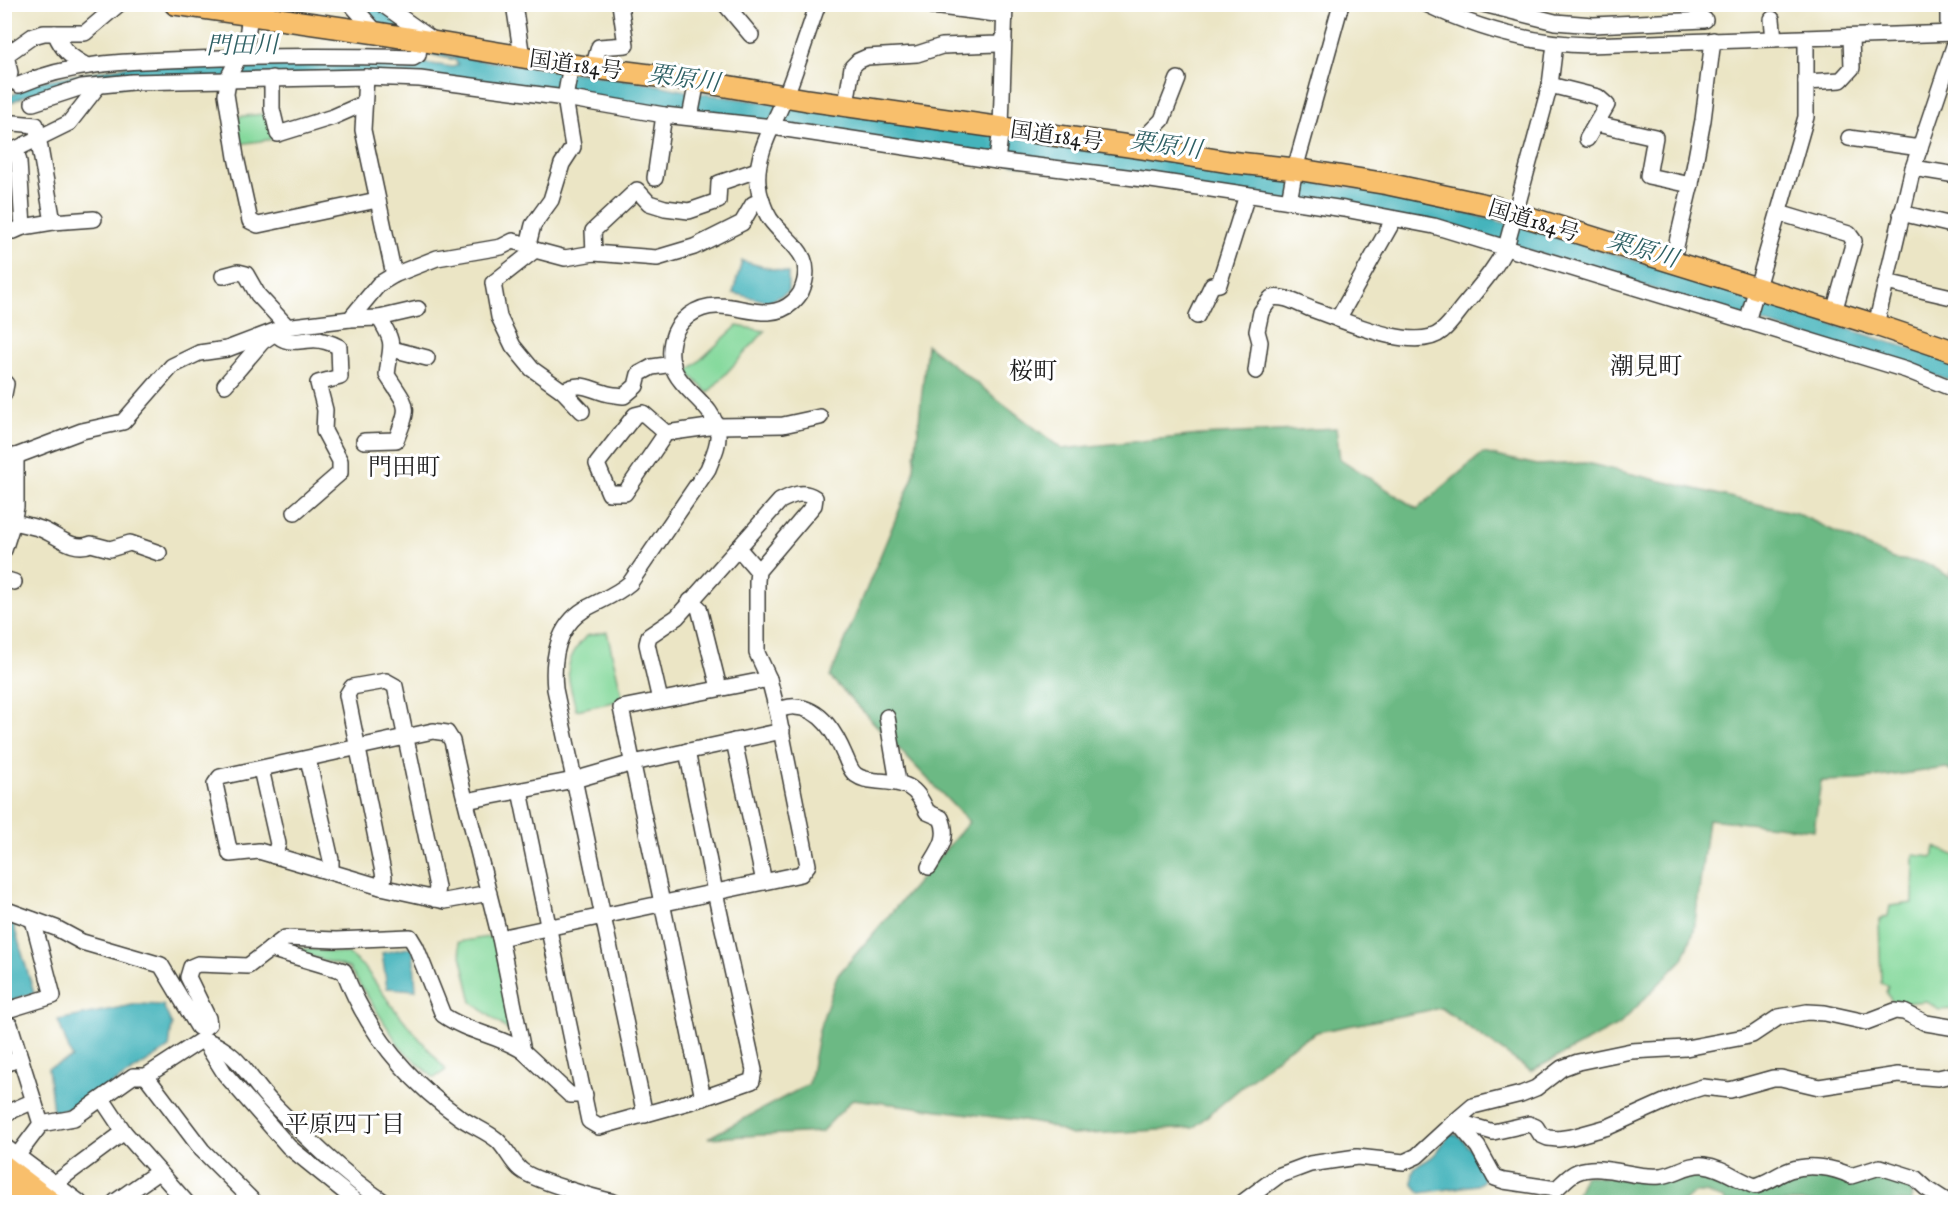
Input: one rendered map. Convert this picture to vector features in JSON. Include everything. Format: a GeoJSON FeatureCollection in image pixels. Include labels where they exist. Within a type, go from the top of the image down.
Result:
{"type":"FeatureCollection","features":[{"type":"Feature","properties":{"kind":"highway","name":"国道184号"},"geometry":{"type":"LineString","coordinates":[[176,4],[377,33],[426,43],[522,57],[571,68],[593,68],[784,100],[846,105],[1001,131],[1143,148],[1294,174],[1388,184],[1491,206],[1514,219],[1672,263],[1756,293],[1834,312],[1956,352]]}},
{"type":"Feature","properties":{"kind":"highway"},"geometry":{"type":"LineString","coordinates":[[11,1161],[52,1193]]}},
{"type":"Feature","properties":{"kind":"highway"},"geometry":{"type":"LineString","coordinates":[[4,1185],[27,1203]]}},
{"type":"Feature","properties":{"kind":"street"},"geometry":{"type":"LineString","coordinates":[[119,4],[85,33],[44,33],[33,36],[5,54],[10,73],[8,84],[12,85],[73,67],[130,61],[412,58],[418,55],[426,43],[382,4]]}},
{"type":"Feature","properties":{"kind":"street"},"geometry":{"type":"LineString","coordinates":[[351,4],[377,33]]}},
{"type":"Feature","properties":{"kind":"street"},"geometry":{"type":"LineString","coordinates":[[514,4],[522,57]]}},
{"type":"Feature","properties":{"kind":"street"},"geometry":{"type":"LineString","coordinates":[[593,68],[599,47],[626,45],[620,4]]}},
{"type":"Feature","properties":{"kind":"street"},"geometry":{"type":"LineString","coordinates":[[725,4],[751,36]]}},
{"type":"Feature","properties":{"kind":"street"},"geometry":{"type":"LineString","coordinates":[[645,1114],[555,689],[553,669],[562,633],[573,618],[585,609],[618,594],[630,583],[708,469],[716,450],[718,435],[713,416],[677,378],[671,353],[674,332],[686,316],[700,309],[718,305],[761,313],[776,312],[789,305],[800,294],[805,280],[805,264],[792,241],[768,217],[758,187],[758,170],[760,155],[784,100],[818,4]]}},
{"type":"Feature","properties":{"kind":"street"},"geometry":{"type":"LineString","coordinates":[[1290,199],[1294,174],[1341,4]]}},
{"type":"Feature","properties":{"kind":"street"},"geometry":{"type":"LineString","coordinates":[[1426,4],[1471,24],[1555,44],[1588,45],[1713,39],[1953,36]]}},
{"type":"Feature","properties":{"kind":"street"},"geometry":{"type":"LineString","coordinates":[[1483,4],[1555,22],[1593,26],[1706,20]]}},
{"type":"Feature","properties":{"kind":"street"},"geometry":{"type":"LineString","coordinates":[[1876,325],[1901,213],[1953,36],[1948,6],[1956,5]]}},
{"type":"Feature","properties":{"kind":"street"},"geometry":{"type":"LineString","coordinates":[[932,6],[1005,10],[998,158]]}},
{"type":"Feature","properties":{"kind":"street"},"geometry":{"type":"LineString","coordinates":[[250,15],[246,43],[229,77],[226,94],[250,221],[258,225],[377,200]]}},
{"type":"Feature","properties":{"kind":"street"},"geometry":{"type":"LineString","coordinates":[[1772,19],[1774,39]]}},
{"type":"Feature","properties":{"kind":"street"},"geometry":{"type":"LineString","coordinates":[[55,33],[61,48],[72,58],[87,66]]}},
{"type":"Feature","properties":{"kind":"street"},"geometry":{"type":"LineString","coordinates":[[1806,82],[1841,80],[1852,68],[1851,37]]}},
{"type":"Feature","properties":{"kind":"street"},"geometry":{"type":"LineString","coordinates":[[1748,319],[1806,117],[1806,38]]}},
{"type":"Feature","properties":{"kind":"street"},"geometry":{"type":"LineString","coordinates":[[1672,263],[1703,120],[1713,39]]}},
{"type":"Feature","properties":{"kind":"street"},"geometry":{"type":"LineString","coordinates":[[846,105],[852,68],[858,61],[867,57],[917,54],[942,46],[1004,42]]}},
{"type":"Feature","properties":{"kind":"street"},"geometry":{"type":"LineString","coordinates":[[1256,371],[1260,342],[1257,331],[1261,312],[1271,298],[1281,296],[1338,319],[1375,330],[1385,336],[1427,339],[1441,332],[1497,265],[1507,244],[1550,85],[1555,44]]}},
{"type":"Feature","properties":{"kind":"street"},"geometry":{"type":"LineString","coordinates":[[571,68],[565,95],[573,147],[562,164],[551,201],[533,225],[532,248],[493,283],[499,317],[513,346],[532,369],[563,391],[582,411]]}},
{"type":"Feature","properties":{"kind":"street"},"geometry":{"type":"LineString","coordinates":[[33,104],[82,87],[132,82],[229,77],[420,79],[565,95],[664,115],[691,114],[774,125],[1247,195],[1290,199],[1434,226],[1507,244],[1906,370],[1956,390]]}},
{"type":"Feature","properties":{"kind":"street"},"geometry":{"type":"LineString","coordinates":[[366,77],[363,130],[394,275]]}},
{"type":"Feature","properties":{"kind":"street"},"geometry":{"type":"LineString","coordinates":[[272,78],[272,109],[278,134],[333,117],[358,106],[364,106]]}},
{"type":"Feature","properties":{"kind":"street"},"geometry":{"type":"LineString","coordinates":[[1143,148],[1147,135],[1162,120],[1178,79]]}},
{"type":"Feature","properties":{"kind":"street"},"geometry":{"type":"LineString","coordinates":[[691,114],[696,85]]}},
{"type":"Feature","properties":{"kind":"street"},"geometry":{"type":"LineString","coordinates":[[1550,85],[1598,97],[1607,105],[1587,139]]}},
{"type":"Feature","properties":{"kind":"street"},"geometry":{"type":"LineString","coordinates":[[23,227],[19,162],[10,152],[69,123],[98,86]]}},
{"type":"Feature","properties":{"kind":"street"},"geometry":{"type":"LineString","coordinates":[[655,178],[664,115]]}},
{"type":"Feature","properties":{"kind":"street"},"geometry":{"type":"LineString","coordinates":[[4,122],[36,124],[53,222]]}},
{"type":"Feature","properties":{"kind":"street"},"geometry":{"type":"LineString","coordinates":[[1597,124],[1655,137],[1648,176],[1690,185]]}},
{"type":"Feature","properties":{"kind":"street"},"geometry":{"type":"LineString","coordinates":[[1849,138],[1920,148]]}},
{"type":"Feature","properties":{"kind":"street"},"geometry":{"type":"LineString","coordinates":[[1913,168],[1956,175]]}},
{"type":"Feature","properties":{"kind":"street"},"geometry":{"type":"LineString","coordinates":[[594,253],[594,231],[637,190],[649,203],[665,208],[689,210],[718,201],[719,183],[758,170]]}},
{"type":"Feature","properties":{"kind":"street"},"geometry":{"type":"LineString","coordinates":[[1197,316],[1212,285],[1219,284],[1247,195]]}},
{"type":"Feature","properties":{"kind":"street"},"geometry":{"type":"LineString","coordinates":[[350,319],[379,284],[394,275],[437,258],[501,247],[513,241],[565,258],[594,253],[657,258],[694,248],[742,223],[753,204],[762,200]]}},
{"type":"Feature","properties":{"kind":"street"},"geometry":{"type":"LineString","coordinates":[[1779,213],[1849,234],[1854,242],[1834,312]]}},
{"type":"Feature","properties":{"kind":"street"},"geometry":{"type":"LineString","coordinates":[[1901,213],[1956,226]]}},
{"type":"Feature","properties":{"kind":"street"},"geometry":{"type":"LineString","coordinates":[[4,231],[14,231],[23,227],[53,222],[94,219]]}},
{"type":"Feature","properties":{"kind":"street"},"geometry":{"type":"LineString","coordinates":[[1338,319],[1394,219]]}},
{"type":"Feature","properties":{"kind":"street"},"geometry":{"type":"LineString","coordinates":[[223,276],[238,272],[246,274],[258,295],[284,323],[279,330],[262,342],[225,385]]}},
{"type":"Feature","properties":{"kind":"street"},"geometry":{"type":"LineString","coordinates":[[1886,282],[1956,298]]}},
{"type":"Feature","properties":{"kind":"street"},"geometry":{"type":"LineString","coordinates":[[4,549],[16,507],[10,456],[82,431],[123,422],[172,366],[199,353],[226,349],[279,330],[350,319],[379,318],[418,309]]}},
{"type":"Feature","properties":{"kind":"street"},"geometry":{"type":"LineString","coordinates":[[364,441],[396,440],[407,407],[387,375],[392,349],[390,335],[379,318]]}},
{"type":"Feature","properties":{"kind":"street"},"geometry":{"type":"LineString","coordinates":[[279,330],[280,339],[301,342],[311,339],[339,347],[340,377],[318,383],[325,410],[324,432],[340,461],[340,473],[295,512]]}},
{"type":"Feature","properties":{"kind":"street"},"geometry":{"type":"LineString","coordinates":[[392,349],[427,358]]}},
{"type":"Feature","properties":{"kind":"street"},"geometry":{"type":"LineString","coordinates":[[563,391],[572,386],[584,385],[606,393],[624,396],[636,386],[639,374],[652,367],[673,364]]}},
{"type":"Feature","properties":{"kind":"street"},"geometry":{"type":"LineString","coordinates":[[4,382],[6,384],[4,394]]}},
{"type":"Feature","properties":{"kind":"street"},"geometry":{"type":"LineString","coordinates":[[666,433],[644,413],[635,415],[597,464],[609,493],[625,493],[666,433],[716,426],[783,425],[820,417]]}},
{"type":"Feature","properties":{"kind":"street"},"geometry":{"type":"LineString","coordinates":[[500,938],[801,874],[808,865],[777,710],[769,679],[757,653],[758,571],[814,505],[814,498],[808,494],[792,495],[780,501],[677,617],[649,636],[647,644],[660,700]]}},
{"type":"Feature","properties":{"kind":"street"},"geometry":{"type":"LineString","coordinates":[[13,522],[41,529],[73,546],[91,544],[110,549],[130,543],[159,553]]}},
{"type":"Feature","properties":{"kind":"street"},"geometry":{"type":"LineString","coordinates":[[738,548],[758,571]]}},
{"type":"Feature","properties":{"kind":"street"},"geometry":{"type":"LineString","coordinates":[[690,601],[699,608],[719,688]]}},
{"type":"Feature","properties":{"kind":"street"},"geometry":{"type":"LineString","coordinates":[[703,1098],[621,708],[769,679]]}},
{"type":"Feature","properties":{"kind":"street"},"geometry":{"type":"LineString","coordinates":[[381,887],[384,877],[347,695],[351,687],[386,681],[395,686],[437,887],[435,899]]}},
{"type":"Feature","properties":{"kind":"street"},"geometry":{"type":"LineString","coordinates":[[777,710],[795,706],[808,710],[828,724],[839,740],[853,773],[863,779],[898,782],[911,786],[921,798],[927,812],[940,819],[945,828],[943,844],[929,867]]}},
{"type":"Feature","properties":{"kind":"street"},"geometry":{"type":"LineString","coordinates":[[887,717],[898,782]]}},
{"type":"Feature","properties":{"kind":"street"},"geometry":{"type":"LineString","coordinates":[[489,893],[445,901],[381,887],[259,851],[230,855],[215,784],[220,777],[433,731],[447,733],[452,741],[500,938],[523,1051]]}},
{"type":"Feature","properties":{"kind":"street"},"geometry":{"type":"LineString","coordinates":[[466,801],[574,780],[633,763],[782,731]]}},
{"type":"Feature","properties":{"kind":"street"},"geometry":{"type":"LineString","coordinates":[[735,741],[764,882]]}},
{"type":"Feature","properties":{"kind":"street"},"geometry":{"type":"LineString","coordinates":[[520,791],[589,1121],[599,1127],[703,1098],[752,1081],[754,1071],[687,751]]}},
{"type":"Feature","properties":{"kind":"street"},"geometry":{"type":"LineString","coordinates":[[308,759],[331,860],[331,873]]}},
{"type":"Feature","properties":{"kind":"street"},"geometry":{"type":"LineString","coordinates":[[261,769],[278,844],[274,856]]}},
{"type":"Feature","properties":{"kind":"street"},"geometry":{"type":"LineString","coordinates":[[4,909],[56,928],[82,942],[161,965],[198,1027],[205,1027],[209,1024],[188,977],[190,968],[198,964],[248,966],[285,938],[336,940],[410,937],[417,947],[443,1014],[451,1021],[482,1035],[513,1044],[570,1095],[585,1095]]}},
{"type":"Feature","properties":{"kind":"street"},"geometry":{"type":"LineString","coordinates":[[4,1011],[53,996],[33,920]]}},
{"type":"Feature","properties":{"kind":"street"},"geometry":{"type":"LineString","coordinates":[[270,949],[344,971],[352,993],[369,1025],[391,1054],[436,1100],[498,1141],[521,1171],[614,1203]]}},
{"type":"Feature","properties":{"kind":"street"},"geometry":{"type":"LineString","coordinates":[[1243,1203],[1278,1176],[1310,1164],[1357,1157],[1404,1162],[1417,1156],[1458,1123],[1473,1106],[1529,1091],[1562,1068],[1578,1062],[1631,1051],[1686,1048],[1744,1037],[1752,1035],[1771,1021],[1786,1014],[1807,1012],[1825,1013],[1866,1022],[1895,1011],[1904,1012],[1926,1023],[1956,1028]]}},
{"type":"Feature","properties":{"kind":"street"},"geometry":{"type":"LineString","coordinates":[[4,1023],[10,1025],[41,1124]]}},
{"type":"Feature","properties":{"kind":"street"},"geometry":{"type":"LineString","coordinates":[[203,1039],[214,1043],[239,1060],[269,1100],[318,1150],[384,1203]]}},
{"type":"Feature","properties":{"kind":"street"},"geometry":{"type":"LineString","coordinates":[[203,1039],[225,1074],[289,1147],[357,1203]]}},
{"type":"Feature","properties":{"kind":"street"},"geometry":{"type":"LineString","coordinates":[[4,1146],[11,1161],[41,1124],[74,1118],[133,1076],[146,1076],[203,1039]]}},
{"type":"Feature","properties":{"kind":"street"},"geometry":{"type":"LineString","coordinates":[[4,1065],[20,1058]]}},
{"type":"Feature","properties":{"kind":"street"},"geometry":{"type":"LineString","coordinates":[[225,1074],[239,1060]]}},
{"type":"Feature","properties":{"kind":"street"},"geometry":{"type":"LineString","coordinates":[[1458,1123],[1493,1132],[1529,1124],[1536,1127],[1541,1135],[1558,1139],[1608,1127],[1684,1093],[1703,1087],[1730,1090],[1773,1078],[1819,1087],[1898,1075],[1938,1078],[1956,1074]]}},
{"type":"Feature","properties":{"kind":"street"},"geometry":{"type":"LineString","coordinates":[[146,1076],[202,1150],[254,1203]]}},
{"type":"Feature","properties":{"kind":"street"},"geometry":{"type":"LineString","coordinates":[[102,1099],[124,1132],[186,1203]]}},
{"type":"Feature","properties":{"kind":"street"},"geometry":{"type":"LineString","coordinates":[[4,1114],[34,1101]]}},
{"type":"Feature","properties":{"kind":"street"},"geometry":{"type":"LineString","coordinates":[[1458,1123],[1478,1147],[1495,1178],[1504,1181],[1556,1189],[1575,1172],[1593,1169],[1659,1176],[1690,1166],[1704,1165],[1726,1171],[1755,1186],[1791,1170],[1822,1167],[1840,1170],[1851,1176],[1880,1167],[1915,1178],[1948,1203]]}},
{"type":"Feature","properties":{"kind":"street"},"geometry":{"type":"LineString","coordinates":[[79,1203],[52,1193],[124,1132]]}},
{"type":"Feature","properties":{"kind":"street"},"geometry":{"type":"LineString","coordinates":[[115,1203],[158,1172]]}},
{"type":"Feature","properties":{"kind":"green space"},"geometry":{"type":"Polygon","coordinates":[[[271,113],[273,139],[240,144],[236,117],[271,113]]]}},
{"type":"Feature","properties":{"kind":"green space"},"geometry":{"type":"Polygon","coordinates":[[[737,326],[765,331],[708,393],[687,372],[737,326]]]}},
{"type":"Feature","properties":{"kind":"green space"},"geometry":{"type":"Polygon","coordinates":[[[927,345],[1062,449],[1200,435],[1336,428],[1340,459],[1417,509],[1483,453],[1537,465],[1586,463],[1796,513],[1893,559],[1926,563],[1950,577],[1955,563],[1955,773],[1946,768],[1858,780],[1821,781],[1814,830],[1708,819],[1694,931],[1683,959],[1619,1025],[1531,1071],[1441,1008],[1317,1032],[1287,1049],[1193,1128],[1071,1135],[1046,1125],[1017,1120],[853,1099],[821,1132],[708,1138],[809,1084],[819,1030],[837,976],[969,822],[830,677],[913,477],[927,345]]]}},
{"type":"Feature","properties":{"kind":"green space"},"geometry":{"type":"Polygon","coordinates":[[[607,632],[623,700],[576,710],[568,671],[572,655],[586,636],[607,632]]]}},
{"type":"Feature","properties":{"kind":"green space"},"geometry":{"type":"Polygon","coordinates":[[[1935,847],[1956,856],[1955,1009],[1939,1010],[1926,1001],[1894,1004],[1886,993],[1888,986],[1881,983],[1879,920],[1888,916],[1890,906],[1913,903],[1914,855],[1933,857],[1935,847]]]}},
{"type":"Feature","properties":{"kind":"green space"},"geometry":{"type":"Polygon","coordinates":[[[494,936],[514,1035],[472,1002],[458,942],[494,936]]]}},
{"type":"Feature","properties":{"kind":"green space"},"geometry":{"type":"Polygon","coordinates":[[[293,947],[348,954],[365,968],[392,1006],[446,1070],[434,1078],[400,1047],[349,968],[300,953],[293,947]]]}},
{"type":"Feature","properties":{"kind":"green space"},"geometry":{"type":"Polygon","coordinates":[[[1692,1167],[1746,1186],[1788,1176],[1879,1170],[1904,1178],[1912,1191],[1911,1202],[1725,1202],[1724,1199],[1705,1193],[1694,1193],[1684,1202],[1601,1202],[1592,1194],[1573,1202],[1585,1175],[1625,1179],[1692,1167]]]}},
{"type":"Feature","properties":{"kind":"water"},"geometry":{"type":"Polygon","coordinates":[[[356,5],[375,5],[449,56],[638,81],[691,92],[1105,150],[1385,193],[1517,226],[1706,281],[1707,284],[1936,357],[1955,364],[1955,382],[1453,227],[400,76],[60,88],[29,94],[5,105],[5,99],[36,82],[133,65],[410,61],[453,67],[458,65],[455,60],[424,53],[375,23],[356,5]]]}},
{"type":"Feature","properties":{"kind":"water"},"geometry":{"type":"Polygon","coordinates":[[[742,261],[788,273],[788,292],[769,302],[733,293],[742,261]]]}},
{"type":"Feature","properties":{"kind":"water"},"geometry":{"type":"Polygon","coordinates":[[[5,920],[13,923],[34,993],[5,1003],[5,920]]]}},
{"type":"Feature","properties":{"kind":"water"},"geometry":{"type":"Polygon","coordinates":[[[413,947],[416,990],[387,988],[382,953],[413,947]]]}},
{"type":"Feature","properties":{"kind":"water"},"geometry":{"type":"Polygon","coordinates":[[[137,1004],[163,1005],[172,1025],[169,1048],[75,1108],[53,1112],[48,1068],[72,1058],[58,1020],[137,1004]]]}},
{"type":"Feature","properties":{"kind":"water"},"geometry":{"type":"Polygon","coordinates":[[[1450,1134],[1458,1135],[1475,1156],[1483,1174],[1483,1181],[1477,1185],[1421,1193],[1413,1184],[1413,1172],[1418,1165],[1435,1154],[1450,1134]]]}},
{"type":"Feature","properties":{"kind":"district","name":"潮見町"},"geometry":{"type":"Point","coordinates":[1646,366]}},
{"type":"Feature","properties":{"kind":"district","name":"桜町"},"geometry":{"type":"Point","coordinates":[1033,371]}},
{"type":"Feature","properties":{"kind":"district","name":"門田町"},"geometry":{"type":"Point","coordinates":[404,467]}},
{"type":"Feature","properties":{"kind":"district","name":"平原四丁目"},"geometry":{"type":"Point","coordinates":[345,1124]}},
{"type":"Feature","properties":{"kind":"water label","name":"門田川"},"geometry":{"type":"Point","coordinates":[242,45]}},
{"type":"Feature","properties":{"kind":"water label","name":"栗原川"},"geometry":{"type":"Point","coordinates":[684,78]}},
{"type":"Feature","properties":{"kind":"water label","name":"栗原川"},"geometry":{"type":"Point","coordinates":[1166,145]}},
{"type":"Feature","properties":{"kind":"water label","name":"栗原川"},"geometry":{"type":"Point","coordinates":[1643,249]}}]}
